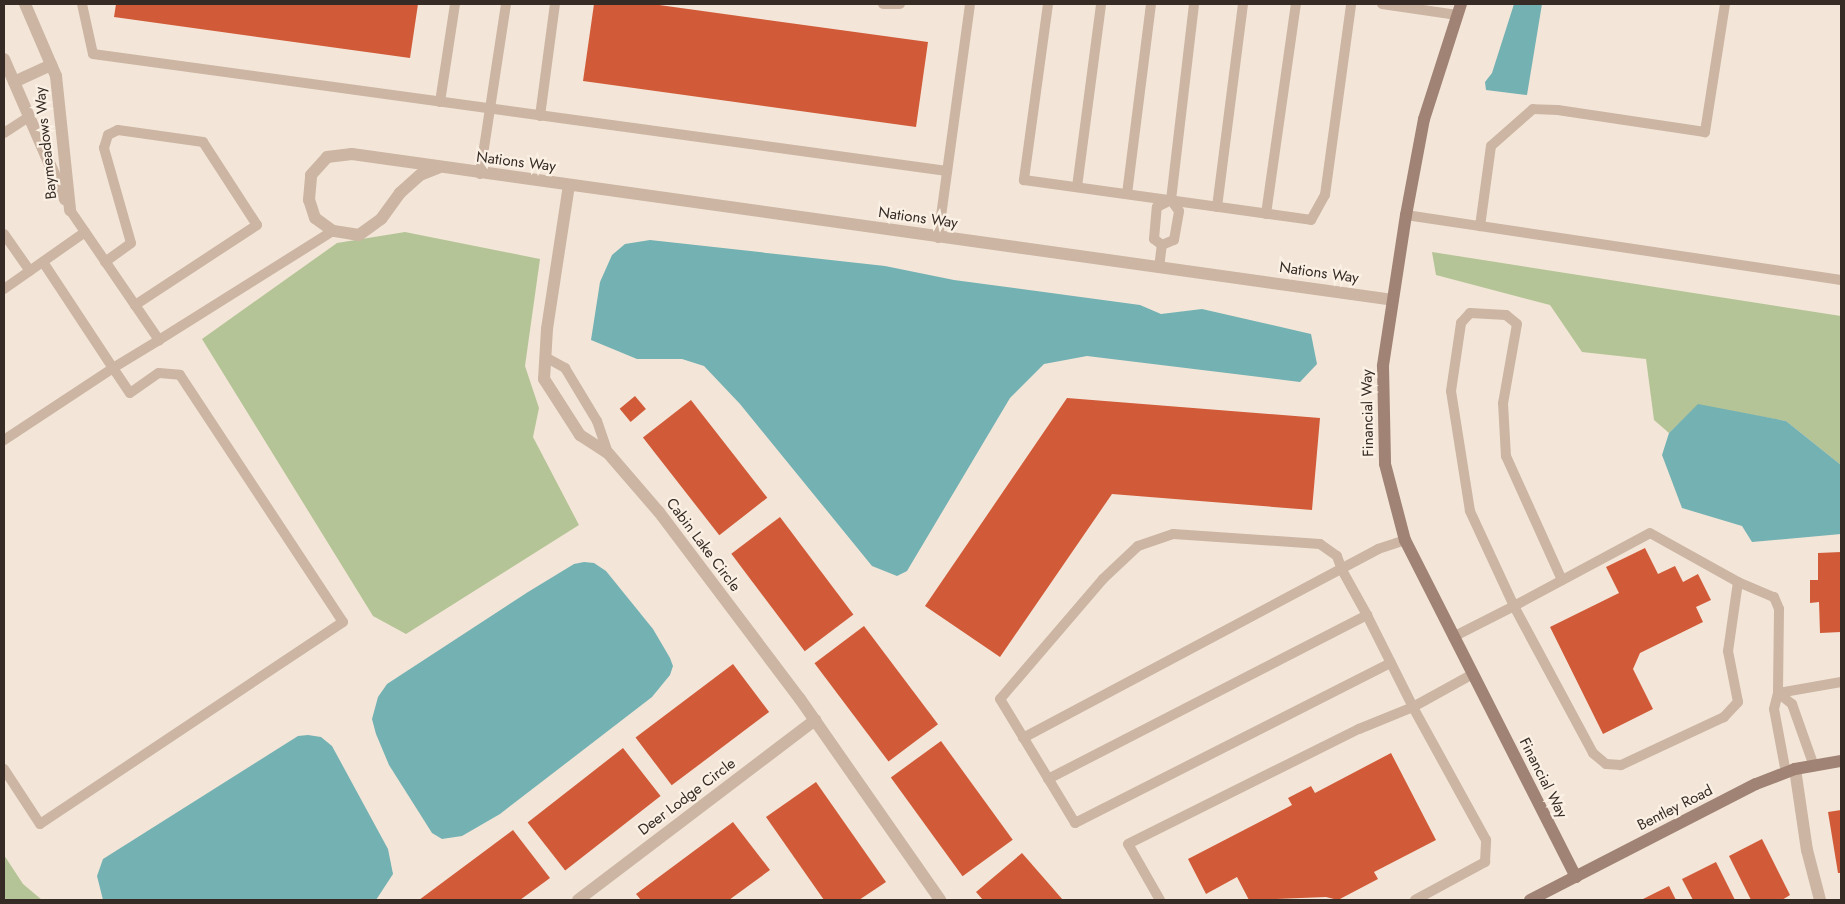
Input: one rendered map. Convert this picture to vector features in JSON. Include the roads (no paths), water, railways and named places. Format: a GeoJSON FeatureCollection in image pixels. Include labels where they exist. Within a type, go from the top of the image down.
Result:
{"type":"FeatureCollection","features":[{"type":"Feature","properties":{"kind":"street","name":"Baymeadows Way"},"geometry":{"type":"LineString","coordinates":[[25,4],[51,65],[58,94],[70,210]]}},
{"type":"Feature","properties":{"kind":"street","name":"Financial Way"},"geometry":{"type":"LineString","coordinates":[[1459,9],[1424,119],[1406,215],[1393,300],[1381,412],[1385,464],[1405,540],[1452,637],[1473,674],[1576,877]]}},
{"type":"Feature","properties":{"kind":"street","name":"Baymeadows Way"},"geometry":{"type":"LineString","coordinates":[[4,60],[70,210]]}},
{"type":"Feature","properties":{"kind":"street"},"geometry":{"type":"LineString","coordinates":[[14,82],[51,65]]}},
{"type":"Feature","properties":{"kind":"street","name":"Nations Way"},"geometry":{"type":"LineString","coordinates":[[333,231],[315,218],[309,200],[311,175],[327,157],[352,154],[408,160],[438,168],[480,174],[1393,300]]}},
{"type":"Feature","properties":{"kind":"street"},"geometry":{"type":"LineString","coordinates":[[333,231],[359,235],[381,220],[400,192],[420,175],[438,168]]}},
{"type":"Feature","properties":{"kind":"street","name":"Cabin Lake Circle"},"geometry":{"type":"LineString","coordinates":[[569,185],[547,329],[547,358],[544,379],[580,435],[608,453],[659,512],[815,720],[940,900]]}},
{"type":"Feature","properties":{"kind":"street","name":"Deer Lodge Circle"},"geometry":{"type":"LineString","coordinates":[[578,900],[815,720]]}},
{"type":"Feature","properties":{"kind":"street","name":"Bentley Road"},"geometry":{"type":"LineString","coordinates":[[1530,900],[1756,784],[1790,771],[1841,761]]}},
{"type":"Feature","properties":{"kind":"street"},"geometry":{"type":"LineString","coordinates":[[1790,771],[1820,900]]}},
{"type":"Feature","properties":{"kind":"lane"},"geometry":{"type":"LineString","coordinates":[[82,4],[93,54],[947,171]]}},
{"type":"Feature","properties":{"kind":"lane"},"geometry":{"type":"LineString","coordinates":[[440,102],[455,4]]}},
{"type":"Feature","properties":{"kind":"lane"},"geometry":{"type":"LineString","coordinates":[[480,174],[506,4]]}},
{"type":"Feature","properties":{"kind":"lane"},"geometry":{"type":"LineString","coordinates":[[540,116],[555,4]]}},
{"type":"Feature","properties":{"kind":"lane"},"geometry":{"type":"LineString","coordinates":[[883,4],[900,4]]}},
{"type":"Feature","properties":{"kind":"lane"},"geometry":{"type":"LineString","coordinates":[[938,238],[970,4]]}},
{"type":"Feature","properties":{"kind":"lane"},"geometry":{"type":"LineString","coordinates":[[1048,4],[1024,180],[1312,220],[1325,195],[1352,4]]}},
{"type":"Feature","properties":{"kind":"lane"},"geometry":{"type":"LineString","coordinates":[[1077,187],[1101,4]]}},
{"type":"Feature","properties":{"kind":"lane"},"geometry":{"type":"LineString","coordinates":[[1126,194],[1151,4]]}},
{"type":"Feature","properties":{"kind":"lane"},"geometry":{"type":"LineString","coordinates":[[1162,245],[1174,240],[1179,211],[1171,200],[1194,4]]}},
{"type":"Feature","properties":{"kind":"lane"},"geometry":{"type":"LineString","coordinates":[[1217,206],[1243,4]]}},
{"type":"Feature","properties":{"kind":"lane"},"geometry":{"type":"LineString","coordinates":[[1266,214],[1296,4]]}},
{"type":"Feature","properties":{"kind":"lane"},"geometry":{"type":"LineString","coordinates":[[1382,4],[1459,9]]}},
{"type":"Feature","properties":{"kind":"lane"},"geometry":{"type":"LineString","coordinates":[[1480,226],[1491,146],[1533,110],[1558,110],[1705,132],[1725,4]]}},
{"type":"Feature","properties":{"kind":"lane"},"geometry":{"type":"LineString","coordinates":[[4,134],[29,117]]}},
{"type":"Feature","properties":{"kind":"lane"},"geometry":{"type":"LineString","coordinates":[[105,262],[132,243],[104,148],[108,135],[118,130],[203,142],[258,225],[135,305]]}},
{"type":"Feature","properties":{"kind":"lane"},"geometry":{"type":"LineString","coordinates":[[1162,245],[1154,239],[1157,207],[1171,200]]}},
{"type":"Feature","properties":{"kind":"lane"},"geometry":{"type":"LineString","coordinates":[[70,210],[158,340]]}},
{"type":"Feature","properties":{"kind":"lane"},"geometry":{"type":"LineString","coordinates":[[1406,215],[1841,280]]}},
{"type":"Feature","properties":{"kind":"lane"},"geometry":{"type":"LineString","coordinates":[[4,440],[113,368],[333,231]]}},
{"type":"Feature","properties":{"kind":"lane"},"geometry":{"type":"LineString","coordinates":[[4,289],[84,232]]}},
{"type":"Feature","properties":{"kind":"lane"},"geometry":{"type":"LineString","coordinates":[[4,234],[30,271]]}},
{"type":"Feature","properties":{"kind":"lane"},"geometry":{"type":"LineString","coordinates":[[1159,268],[1162,245]]}},
{"type":"Feature","properties":{"kind":"lane"},"geometry":{"type":"LineString","coordinates":[[4,769],[40,824],[343,622],[180,375],[159,373],[130,393],[43,262]]}},
{"type":"Feature","properties":{"kind":"lane"},"geometry":{"type":"LineString","coordinates":[[1562,580],[1506,456],[1503,403],[1517,324],[1506,315],[1470,313],[1461,323],[1451,391],[1456,440],[1470,511],[1514,606],[1593,753],[1606,764],[1622,765],[1734,711],[1738,702],[1728,651],[1738,582]]}},
{"type":"Feature","properties":{"kind":"lane"},"geometry":{"type":"LineString","coordinates":[[547,358],[564,368],[597,421],[608,453]]}},
{"type":"Feature","properties":{"kind":"lane"},"geometry":{"type":"LineString","coordinates":[[1391,663],[1074,823],[1000,699],[1103,578],[1138,546],[1173,534],[1320,544],[1337,556],[1342,570],[1367,615],[1391,663],[1413,707],[1486,840],[1485,862],[1415,900]]}},
{"type":"Feature","properties":{"kind":"lane"},"geometry":{"type":"LineString","coordinates":[[1452,637],[1650,534],[1738,582],[1774,597],[1779,609],[1778,693],[1774,709],[1790,771]]}},
{"type":"Feature","properties":{"kind":"lane"},"geometry":{"type":"LineString","coordinates":[[1024,738],[1342,570],[1378,549],[1405,540]]}},
{"type":"Feature","properties":{"kind":"lane"},"geometry":{"type":"LineString","coordinates":[[1048,779],[1367,615]]}},
{"type":"Feature","properties":{"kind":"lane"},"geometry":{"type":"LineString","coordinates":[[1160,900],[1128,844],[1359,729],[1413,707],[1473,674]]}},
{"type":"Feature","properties":{"kind":"lane"},"geometry":{"type":"LineString","coordinates":[[1778,693],[1841,682]]}},
{"type":"Feature","properties":{"kind":"lane"},"geometry":{"type":"LineString","coordinates":[[1778,693],[1792,704],[1814,766]]}},
{"type":"Feature","properties":{"kind":"water"},"geometry":{"type":"Polygon","coordinates":[[[1514,4],[1542,4],[1527,95],[1486,90],[1485,82],[1492,73],[1514,4]]]}},
{"type":"Feature","properties":{"kind":"water"},"geometry":{"type":"Polygon","coordinates":[[[650,240],[885,266],[954,280],[1140,305],[1161,314],[1202,309],[1311,334],[1317,364],[1300,382],[1087,356],[1044,364],[1010,398],[907,571],[897,576],[872,566],[740,404],[704,366],[682,359],[637,359],[591,340],[600,282],[612,255],[625,244],[650,240]]]}},
{"type":"Feature","properties":{"kind":"water"},"geometry":{"type":"Polygon","coordinates":[[[1698,404],[1786,421],[1841,465],[1841,534],[1752,542],[1742,526],[1682,508],[1662,455],[1669,433],[1698,404]]]}},
{"type":"Feature","properties":{"kind":"water"},"geometry":{"type":"Polygon","coordinates":[[[594,563],[606,571],[653,629],[673,666],[670,675],[652,697],[500,814],[462,836],[442,839],[432,833],[389,765],[372,719],[378,697],[387,684],[528,592],[574,564],[594,563]]]}},
{"type":"Feature","properties":{"kind":"water"},"geometry":{"type":"Polygon","coordinates":[[[298,736],[321,737],[332,746],[388,849],[393,874],[376,900],[103,900],[97,876],[103,859],[298,736]]]}}]}
